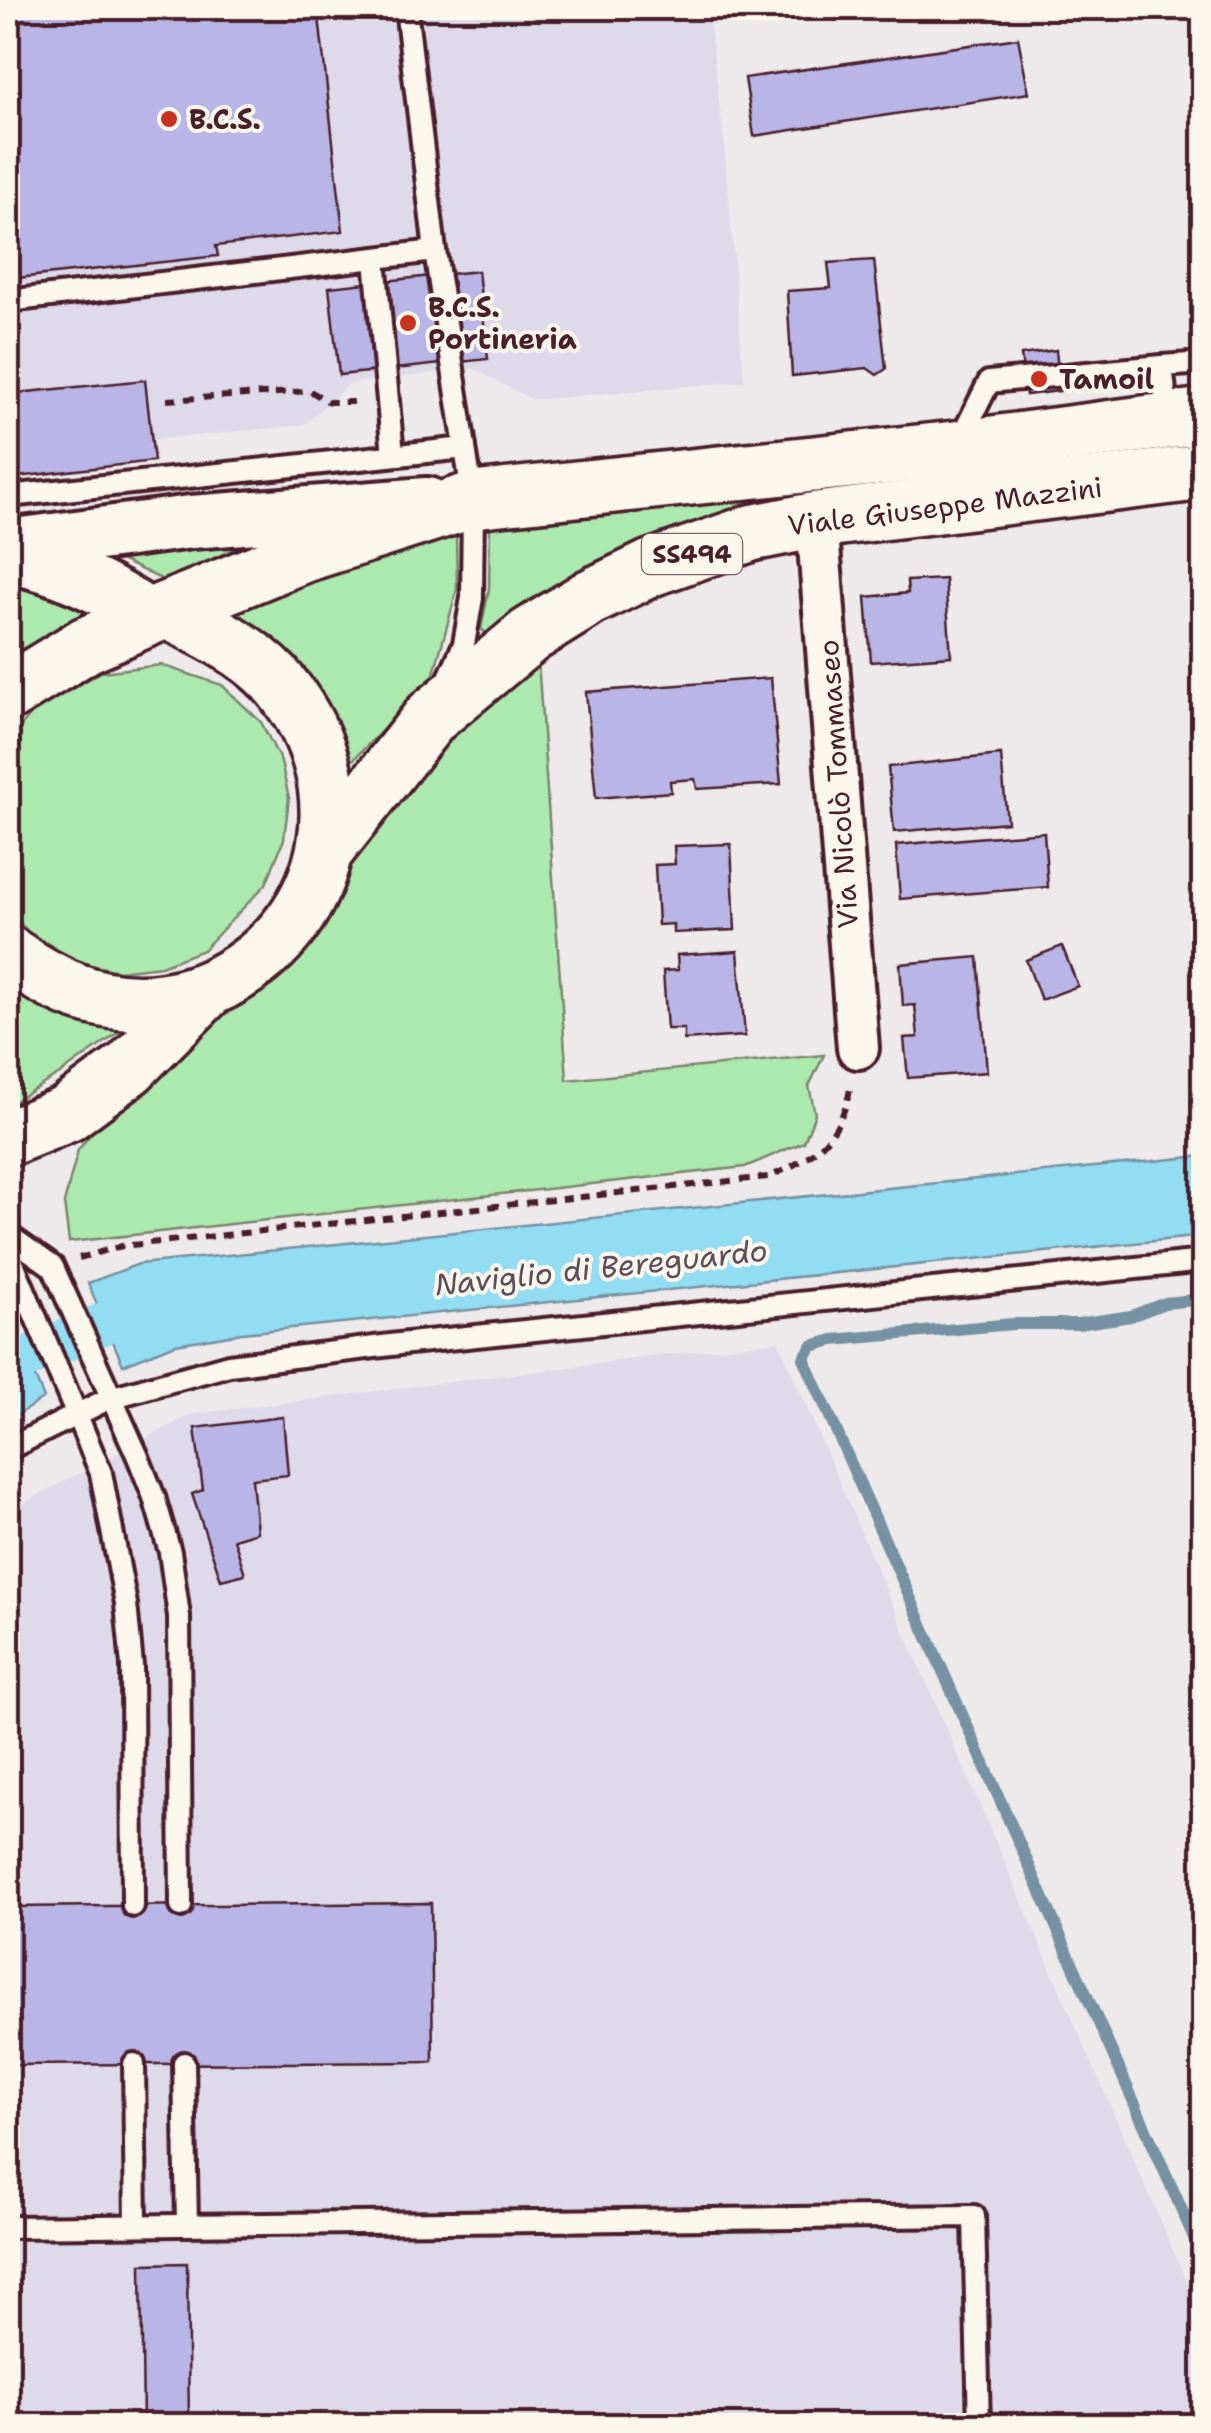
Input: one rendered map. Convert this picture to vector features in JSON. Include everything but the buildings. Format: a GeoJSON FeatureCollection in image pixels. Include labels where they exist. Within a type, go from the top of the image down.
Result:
{"type":"FeatureCollection","features":[{"type":"Feature","properties":{"kind":"main road","name":"Viale Giuseppe Mazzini"},"geometry":{"type":"LineString","coordinates":[[8,693],[86,645],[304,554],[469,474],[955,449],[1186,418]]}},
{"type":"Feature","properties":{"kind":"main road","name":"Viale Giuseppe Mazzini"},"geometry":{"type":"LineString","coordinates":[[325,851],[431,717],[530,636],[591,597],[651,568],[751,534],[818,520],[1204,472]]}},
{"type":"Feature","properties":{"kind":"main road","name":"Viale Giuseppe Mazzini"},"geometry":{"type":"LineString","coordinates":[[8,954],[74,992],[107,1000],[176,999],[208,989],[258,960],[294,923],[313,888],[325,851],[329,806],[324,768],[309,728],[274,678],[252,660],[204,628],[158,614]]}},
{"type":"Feature","properties":{"kind":"main road","name":"SS494"},"geometry":{"type":"LineString","coordinates":[[8,1138],[67,1114],[114,1080],[156,1045],[208,989]]}},
{"type":"Feature","properties":{"kind":"street","name":"Viale Giuseppe Mazzini"},"geometry":{"type":"LineString","coordinates":[[8,546],[192,522],[469,474]]}},
{"type":"Feature","properties":{"kind":"street","name":"Via Nicolò Tommaseo"},"geometry":{"type":"LineString","coordinates":[[818,520],[858,1048]]}},
{"type":"Feature","properties":{"kind":"street","name":"Viale Giuseppe Mazzini"},"geometry":{"type":"LineString","coordinates":[[8,556],[72,574],[158,614]]}},
{"type":"Feature","properties":{"kind":"lane"},"geometry":{"type":"LineString","coordinates":[[406,8],[435,251],[469,474],[472,598],[464,644],[431,717]]}},
{"type":"Feature","properties":{"kind":"lane"},"geometry":{"type":"LineString","coordinates":[[8,301],[435,251]]}},
{"type":"Feature","properties":{"kind":"lane"},"geometry":{"type":"LineString","coordinates":[[375,259],[393,455]]}},
{"type":"Feature","properties":{"kind":"lane"},"geometry":{"type":"LineString","coordinates":[[955,449],[989,382],[1204,363]]}},
{"type":"Feature","properties":{"kind":"lane"},"geometry":{"type":"LineString","coordinates":[[1162,366],[1186,418]]}},
{"type":"Feature","properties":{"kind":"lane"},"geometry":{"type":"LineString","coordinates":[[8,496],[393,455],[469,474]]}},
{"type":"Feature","properties":{"kind":"lane"},"geometry":{"type":"LineString","coordinates":[[8,1235],[53,1267],[65,1290],[154,1497],[170,1552],[179,1616],[181,1906]]}},
{"type":"Feature","properties":{"kind":"lane"},"geometry":{"type":"LineString","coordinates":[[8,1252],[102,1474],[126,1604],[132,1666],[133,1906]]}},
{"type":"Feature","properties":{"kind":"lane"},"geometry":{"type":"LineString","coordinates":[[8,1449],[110,1398],[228,1365],[1204,1261]]}},
{"type":"Feature","properties":{"kind":"lane"},"geometry":{"type":"LineString","coordinates":[[184,2063],[186,2225]]}},
{"type":"Feature","properties":{"kind":"lane"},"geometry":{"type":"LineString","coordinates":[[134,2064],[136,2225]]}},
{"type":"Feature","properties":{"kind":"lane"},"geometry":{"type":"LineString","coordinates":[[8,2227],[974,2216],[980,2426]]}},
{"type":"Feature","properties":{"kind":"path"},"geometry":{"type":"LineString","coordinates":[[168,400],[310,391],[329,402],[388,402]]}},
{"type":"Feature","properties":{"kind":"path"},"geometry":{"type":"LineString","coordinates":[[53,1267],[122,1246],[768,1176],[804,1163],[827,1141],[848,1101],[858,1048]]}},
{"type":"Feature","properties":{"kind":"shaded area"},"geometry":{"type":"Polygon","coordinates":[[[8,8],[762,8],[709,17],[724,141],[744,381],[533,400],[472,368],[349,384],[304,425],[152,440],[154,461],[8,473],[8,8]]]}},
{"type":"Feature","properties":{"kind":"shaded area"},"geometry":{"type":"Polygon","coordinates":[[[778,1341],[1203,2319],[1203,2425],[8,2426],[8,1511],[192,1414],[778,1341]]]}},
{"type":"Feature","properties":{"kind":"green space"},"geometry":{"type":"Polygon","coordinates":[[[821,491],[771,509],[488,635],[481,629],[489,589],[490,524],[766,493],[821,491]]]}},
{"type":"Feature","properties":{"kind":"green space"},"geometry":{"type":"Polygon","coordinates":[[[456,535],[457,590],[432,680],[340,773],[224,609],[384,548],[456,535]]]}},
{"type":"Feature","properties":{"kind":"green space"},"geometry":{"type":"Polygon","coordinates":[[[249,542],[165,581],[104,552],[249,542]]]}},
{"type":"Feature","properties":{"kind":"green space"},"geometry":{"type":"Polygon","coordinates":[[[8,580],[108,604],[8,668],[8,580]]]}},
{"type":"Feature","properties":{"kind":"green space"},"geometry":{"type":"Polygon","coordinates":[[[538,660],[567,1080],[824,1055],[809,1086],[815,1114],[804,1142],[745,1167],[69,1242],[64,1203],[78,1150],[104,1117],[177,1061],[236,1003],[444,739],[538,660]]]}},
{"type":"Feature","properties":{"kind":"green space"},"geometry":{"type":"Polygon","coordinates":[[[161,665],[222,685],[261,722],[281,762],[289,798],[284,839],[266,884],[203,950],[161,966],[118,971],[68,960],[35,939],[8,910],[8,742],[33,712],[101,672],[161,665]]]}},
{"type":"Feature","properties":{"kind":"green space"},"geometry":{"type":"Polygon","coordinates":[[[8,980],[129,1025],[8,1105],[8,980]]]}},
{"type":"Feature","properties":{"kind":"water"},"geometry":{"type":"Polygon","coordinates":[[[1203,1156],[1203,1236],[242,1333],[176,1344],[123,1365],[88,1283],[139,1264],[1203,1156]]]}},
{"type":"Feature","properties":{"kind":"water"},"geometry":{"type":"Polygon","coordinates":[[[8,1314],[44,1398],[8,1421],[8,1314]]]}},
{"type":"Feature","properties":{"kind":"waterway"},"geometry":{"type":"LineString","coordinates":[[1204,1299],[1165,1303],[1131,1316],[1078,1324],[1013,1324],[833,1340],[812,1346],[804,1358],[1204,2260]]}},
{"type":"Feature","properties":{"kind":"waterway","name":"Naviglio di Bereguardo"},"geometry":{"type":"LineString","coordinates":[[8,1366],[118,1317],[159,1313]]}},
{"type":"Feature","properties":{"kind":"place","name":"B.C.S."},"geometry":{"type":"Point","coordinates":[169,119]}},
{"type":"Feature","properties":{"kind":"place","name":"B.C.S. Portineria"},"geometry":{"type":"Point","coordinates":[408,323]}},
{"type":"Feature","properties":{"kind":"place","name":"Tamoil"},"geometry":{"type":"Point","coordinates":[1039,379]}}]}
